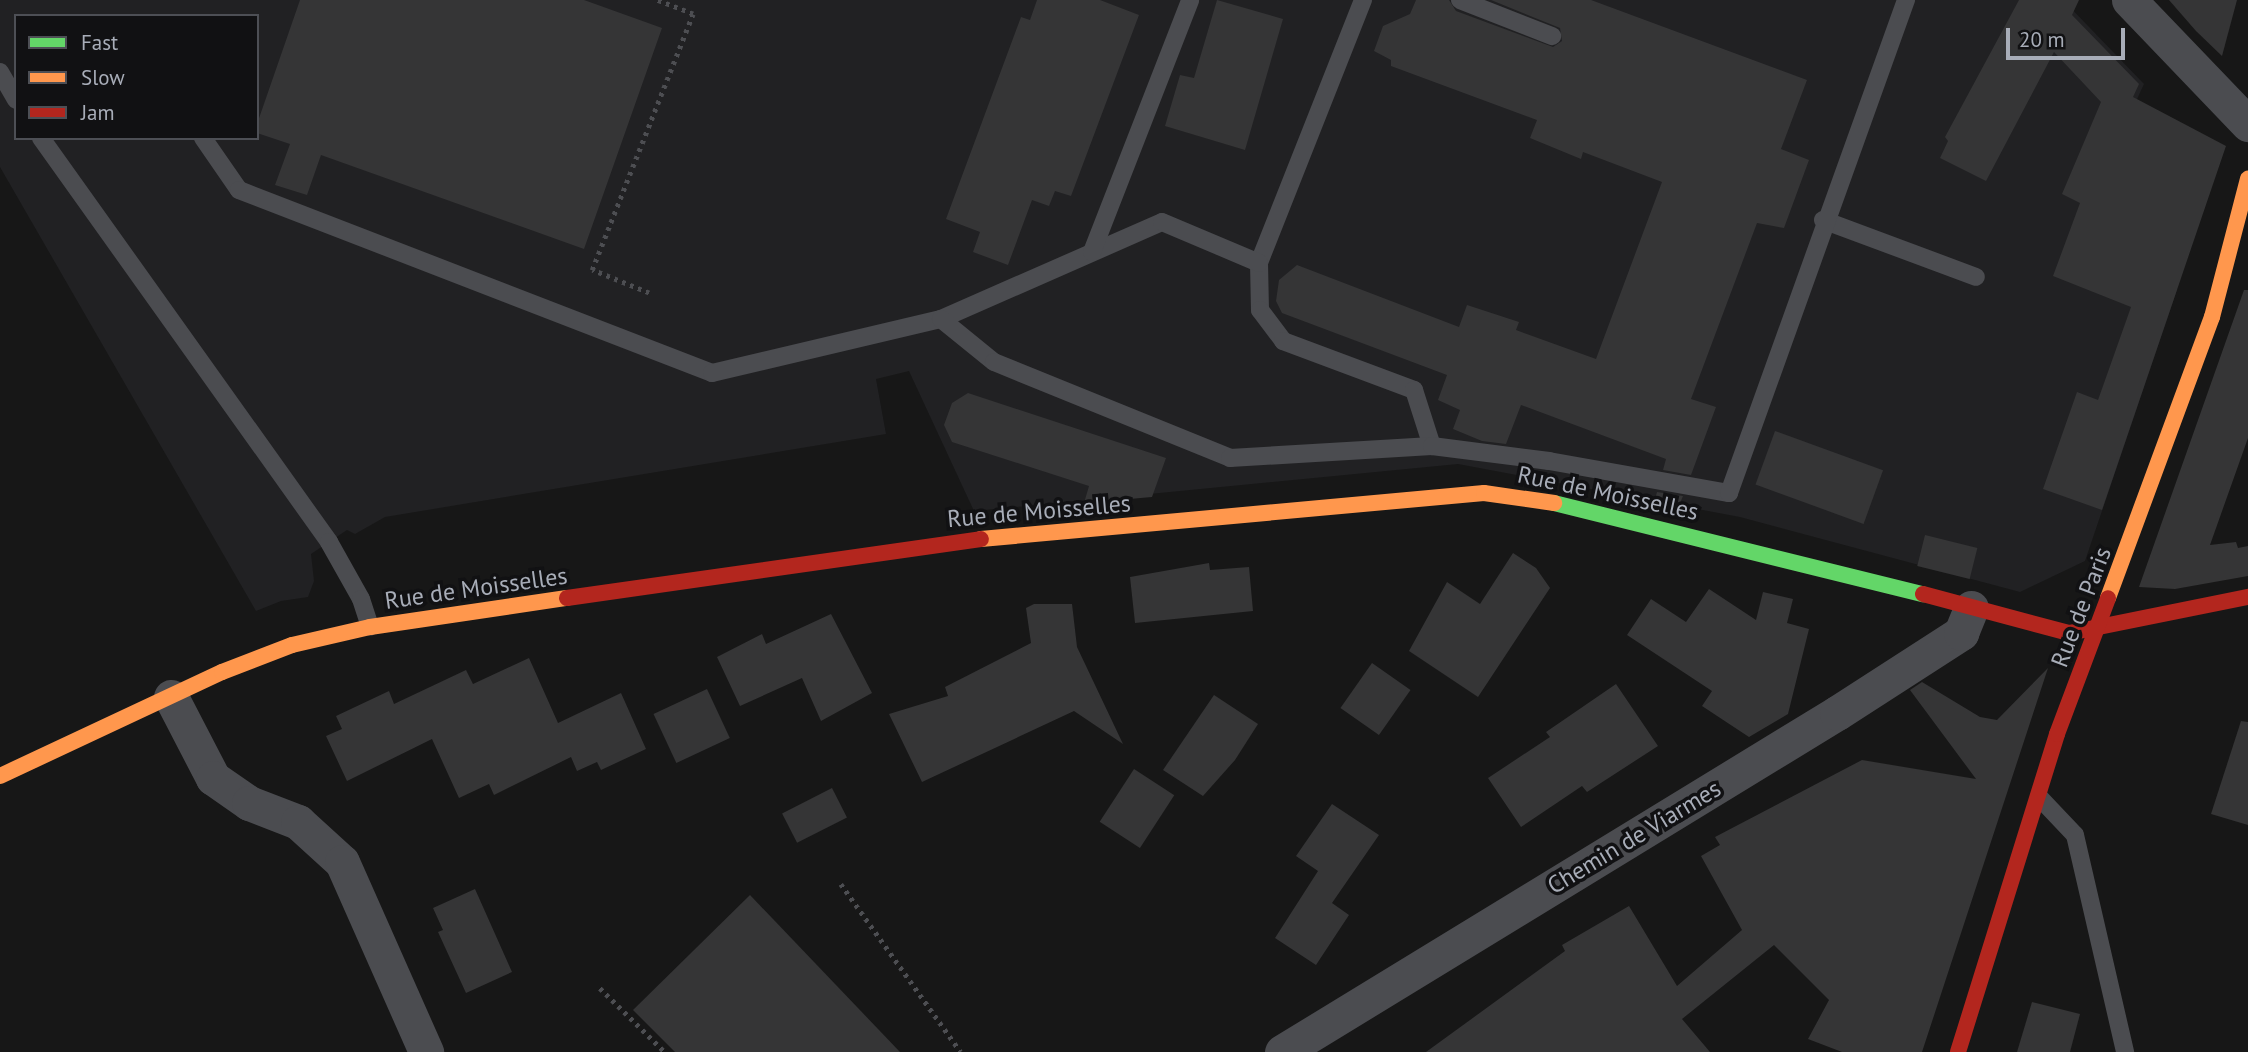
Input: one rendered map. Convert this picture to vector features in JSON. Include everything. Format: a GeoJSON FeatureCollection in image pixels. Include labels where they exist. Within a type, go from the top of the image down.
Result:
{"type":"FeatureCollection","features":[{"type":"Feature","properties":{"kind":"street"},"geometry":{"type":"LineString","coordinates":[[2129,0],[2248,124]]}},
{"type":"Feature","properties":{"kind":"street","name":"Rue de Paris"},"geometry":{"type":"LineString","coordinates":[[1958,1052],[2039,797],[2098,625],[2212,317],[2248,179]]}},
{"type":"Feature","properties":{"kind":"street","name":"Rue de Moisselles"},"geometry":{"type":"LineString","coordinates":[[0,776],[292,645],[370,627],[939,543],[1484,493],[1536,499],[1710,538],[2069,633],[2098,625],[2248,597]]}},
{"type":"Feature","properties":{"kind":"street","name":"Chemin de Viarmes"},"geometry":{"type":"LineString","coordinates":[[1282,1052],[1837,713],[1961,632],[1971,608]]}},
{"type":"Feature","properties":{"kind":"street"},"geometry":{"type":"LineString","coordinates":[[171,697],[213,778],[249,803],[298,822],[342,862],[426,1052]]}},
{"type":"Feature","properties":{"kind":"lane"},"geometry":{"type":"LineString","coordinates":[[1092,252],[1190,0]]}},
{"type":"Feature","properties":{"kind":"lane"},"geometry":{"type":"LineString","coordinates":[[1363,0],[1259,263],[1260,310],[1283,341],[1414,390],[1432,446]]}},
{"type":"Feature","properties":{"kind":"lane"},"geometry":{"type":"LineString","coordinates":[[1460,0],[1552,36]]}},
{"type":"Feature","properties":{"kind":"lane"},"geometry":{"type":"LineString","coordinates":[[941,319],[995,362],[1230,458],[1432,446],[1549,461],[1729,493],[1823,220],[1906,0]]}},
{"type":"Feature","properties":{"kind":"lane"},"geometry":{"type":"LineString","coordinates":[[0,72],[14,96]]}},
{"type":"Feature","properties":{"kind":"lane"},"geometry":{"type":"LineString","coordinates":[[42,140],[329,542],[361,599],[370,627]]}},
{"type":"Feature","properties":{"kind":"lane"},"geometry":{"type":"LineString","coordinates":[[204,140],[239,190],[712,373],[941,319],[1161,222],[1259,263]]}},
{"type":"Feature","properties":{"kind":"lane"},"geometry":{"type":"LineString","coordinates":[[1823,220],[1976,277]]}},
{"type":"Feature","properties":{"kind":"lane"},"geometry":{"type":"LineString","coordinates":[[2039,797],[2075,835],[2125,1052]]}},
{"type":"Feature","properties":{"kind":"path"},"geometry":{"type":"LineString","coordinates":[[649,292],[592,270],[694,14],[657,0]]}},
{"type":"Feature","properties":{"kind":"path"},"geometry":{"type":"LineString","coordinates":[[841,884],[961,1052]]}},
{"type":"Feature","properties":{"kind":"path"},"geometry":{"type":"LineString","coordinates":[[600,988],[665,1052]]}},
{"type":"Feature","properties":{"kind":"shaded area"},"geometry":{"type":"Polygon","coordinates":[[[0,0],[2063,0],[2144,84],[2070,246],[2177,290],[2085,561],[2020,592],[1740,517],[1458,464],[974,511],[909,371],[876,379],[886,434],[385,517],[355,534],[347,530],[311,554],[314,581],[308,597],[281,601],[256,611],[0,167],[0,0]]]}},
{"type":"Feature","properties":{"kind":"building"},"geometry":{"type":"Polygon","coordinates":[[[300,0],[584,0],[662,28],[584,249],[321,155],[307,195],[275,185],[290,144],[259,134],[259,118],[300,0]]]}},
{"type":"Feature","properties":{"kind":"building"},"geometry":{"type":"Polygon","coordinates":[[[1037,0],[1100,0],[1139,15],[1071,196],[1055,191],[1049,206],[1032,200],[1008,265],[973,252],[980,232],[946,219],[1021,17],[1030,20],[1037,0]]]}},
{"type":"Feature","properties":{"kind":"building"},"geometry":{"type":"Polygon","coordinates":[[[1217,0],[1283,19],[1245,150],[1165,126],[1180,75],[1194,78],[1217,0]]]}},
{"type":"Feature","properties":{"kind":"building"},"geometry":{"type":"Polygon","coordinates":[[[1416,0],[1449,0],[1456,11],[1553,47],[1562,41],[1560,28],[1491,0],[1591,0],[1807,80],[1781,149],[1809,160],[1784,228],[1757,223],[1691,399],[1716,407],[1691,475],[1663,470],[1666,459],[1521,405],[1506,444],[1482,441],[1453,429],[1460,410],[1438,400],[1447,375],[1282,313],[1276,301],[1279,280],[1297,265],[1459,327],[1467,305],[1519,322],[1516,330],[1596,359],[1662,182],[1583,152],[1581,159],[1530,138],[1537,120],[1391,66],[1391,60],[1374,51],[1383,26],[1410,14],[1416,0]]]}},
{"type":"Feature","properties":{"kind":"building"},"geometry":{"type":"Polygon","coordinates":[[[2019,0],[2079,0],[2072,15],[2139,84],[2133,97],[2226,146],[2102,510],[2043,489],[2077,392],[2098,400],[2131,307],[2053,276],[2080,203],[2062,194],[2101,102],[2054,52],[1986,181],[1940,158],[1948,141],[1945,137],[2019,0]]]}},
{"type":"Feature","properties":{"kind":"building"},"geometry":{"type":"Polygon","coordinates":[[[2169,0],[2237,0],[2222,56],[2196,31],[2169,0]]]}},
{"type":"Feature","properties":{"kind":"building"},"geometry":{"type":"Polygon","coordinates":[[[2244,290],[2248,290],[2248,438],[2210,545],[2236,542],[2238,548],[2248,546],[2248,576],[2175,589],[2139,587],[2244,290]]]}},
{"type":"Feature","properties":{"kind":"building"},"geometry":{"type":"Polygon","coordinates":[[[968,393],[1166,458],[1152,497],[1084,503],[1089,486],[952,442],[944,425],[952,403],[968,393]]]}},
{"type":"Feature","properties":{"kind":"building"},"geometry":{"type":"Polygon","coordinates":[[[1775,431],[1883,470],[1864,524],[1756,485],[1775,431]]]}},
{"type":"Feature","properties":{"kind":"building"},"geometry":{"type":"Polygon","coordinates":[[[1657,492],[1683,496],[1678,508],[1654,503],[1657,492]]]}},
{"type":"Feature","properties":{"kind":"building"},"geometry":{"type":"Polygon","coordinates":[[[1925,535],[1977,548],[1970,579],[1917,566],[1925,535]]]}},
{"type":"Feature","properties":{"kind":"building"},"geometry":{"type":"Polygon","coordinates":[[[1513,553],[1536,568],[1550,588],[1478,697],[1409,651],[1447,582],[1480,604],[1513,553]]]}},
{"type":"Feature","properties":{"kind":"building"},"geometry":{"type":"Polygon","coordinates":[[[1209,563],[1210,570],[1249,567],[1253,611],[1135,623],[1130,577],[1209,563]]]}},
{"type":"Feature","properties":{"kind":"building"},"geometry":{"type":"Polygon","coordinates":[[[1709,589],[1756,620],[1763,592],[1793,599],[1787,623],[1809,629],[1788,714],[1749,737],[1702,706],[1712,691],[1627,635],[1651,599],[1686,622],[1709,589]]]}},
{"type":"Feature","properties":{"kind":"building"},"geometry":{"type":"Polygon","coordinates":[[[1034,604],[1072,604],[1077,647],[1123,744],[1074,711],[922,782],[889,714],[948,696],[945,687],[1031,643],[1026,608],[1034,604]]]}},
{"type":"Feature","properties":{"kind":"building"},"geometry":{"type":"Polygon","coordinates":[[[831,614],[872,693],[821,721],[802,678],[740,706],[717,657],[762,634],[766,644],[831,614]]]}},
{"type":"Feature","properties":{"kind":"building"},"geometry":{"type":"Polygon","coordinates":[[[529,658],[558,723],[621,693],[646,749],[601,770],[597,762],[577,771],[571,757],[494,795],[489,784],[459,798],[432,739],[347,781],[326,736],[342,729],[336,716],[389,691],[394,704],[466,670],[473,684],[529,658]]]}},
{"type":"Feature","properties":{"kind":"building"},"geometry":{"type":"Polygon","coordinates":[[[1372,663],[1411,690],[1379,735],[1340,708],[1372,663]]]}},
{"type":"Feature","properties":{"kind":"building"},"geometry":{"type":"Polygon","coordinates":[[[2048,668],[1922,1052],[1842,1052],[1808,1039],[1829,1000],[1774,945],[1682,1019],[1710,1052],[1426,1052],[1565,951],[1562,945],[1629,906],[1677,986],[1742,930],[1701,856],[1720,845],[1715,837],[1862,760],[1976,779],[1910,690],[1922,682],[1980,717],[1997,720],[2048,668]]]}},
{"type":"Feature","properties":{"kind":"building"},"geometry":{"type":"Polygon","coordinates":[[[1616,684],[1658,746],[1587,792],[1582,786],[1521,827],[1488,778],[1550,737],[1546,732],[1616,684]]]}},
{"type":"Feature","properties":{"kind":"building"},"geometry":{"type":"Polygon","coordinates":[[[707,689],[730,738],[676,763],[654,714],[707,689]]]}},
{"type":"Feature","properties":{"kind":"building"},"geometry":{"type":"Polygon","coordinates":[[[1214,695],[1258,724],[1235,760],[1203,796],[1163,770],[1214,695]]]}},
{"type":"Feature","properties":{"kind":"building"},"geometry":{"type":"Polygon","coordinates":[[[2241,721],[2248,722],[2248,825],[2211,814],[2241,721]]]}},
{"type":"Feature","properties":{"kind":"building"},"geometry":{"type":"Polygon","coordinates":[[[1134,769],[1174,795],[1140,848],[1100,822],[1134,769]]]}},
{"type":"Feature","properties":{"kind":"building"},"geometry":{"type":"Polygon","coordinates":[[[832,788],[847,817],[797,843],[782,813],[832,788]]]}},
{"type":"Feature","properties":{"kind":"building"},"geometry":{"type":"Polygon","coordinates":[[[1332,804],[1379,835],[1332,903],[1349,915],[1316,965],[1275,938],[1318,871],[1296,856],[1332,804]]]}},
{"type":"Feature","properties":{"kind":"building"},"geometry":{"type":"Polygon","coordinates":[[[475,889],[512,972],[466,993],[438,932],[443,930],[433,908],[475,889]]]}},
{"type":"Feature","properties":{"kind":"building"},"geometry":{"type":"Polygon","coordinates":[[[750,895],[900,1052],[675,1052],[633,1010],[750,895]]]}},
{"type":"Feature","properties":{"kind":"building"},"geometry":{"type":"Polygon","coordinates":[[[2032,1002],[2080,1014],[2070,1052],[2017,1052],[2032,1002]]]}},
{"type":"Feature","properties":{"kind":"traffic: fast"},"geometry":{"type":"LineString","coordinates":[[1554,503],[1923,594]]}},
{"type":"Feature","properties":{"kind":"traffic: slow"},"geometry":{"type":"LineString","coordinates":[[2108,598],[2212,317],[2248,179]]}},
{"type":"Feature","properties":{"kind":"traffic: slow"},"geometry":{"type":"LineString","coordinates":[[981,539],[1484,493],[1554,503]]}},
{"type":"Feature","properties":{"kind":"traffic: slow"},"geometry":{"type":"LineString","coordinates":[[0,776],[222,672],[292,645],[370,627],[567,598]]}},
{"type":"Feature","properties":{"kind":"traffic: jam"},"geometry":{"type":"LineString","coordinates":[[567,598],[981,539]]}},
{"type":"Feature","properties":{"kind":"traffic: jam"},"geometry":{"type":"LineString","coordinates":[[1923,594],[2069,633],[2248,597]]}},
{"type":"Feature","properties":{"kind":"traffic: jam"},"geometry":{"type":"LineString","coordinates":[[1958,1052],[2057,734],[2108,598]]}}]}
